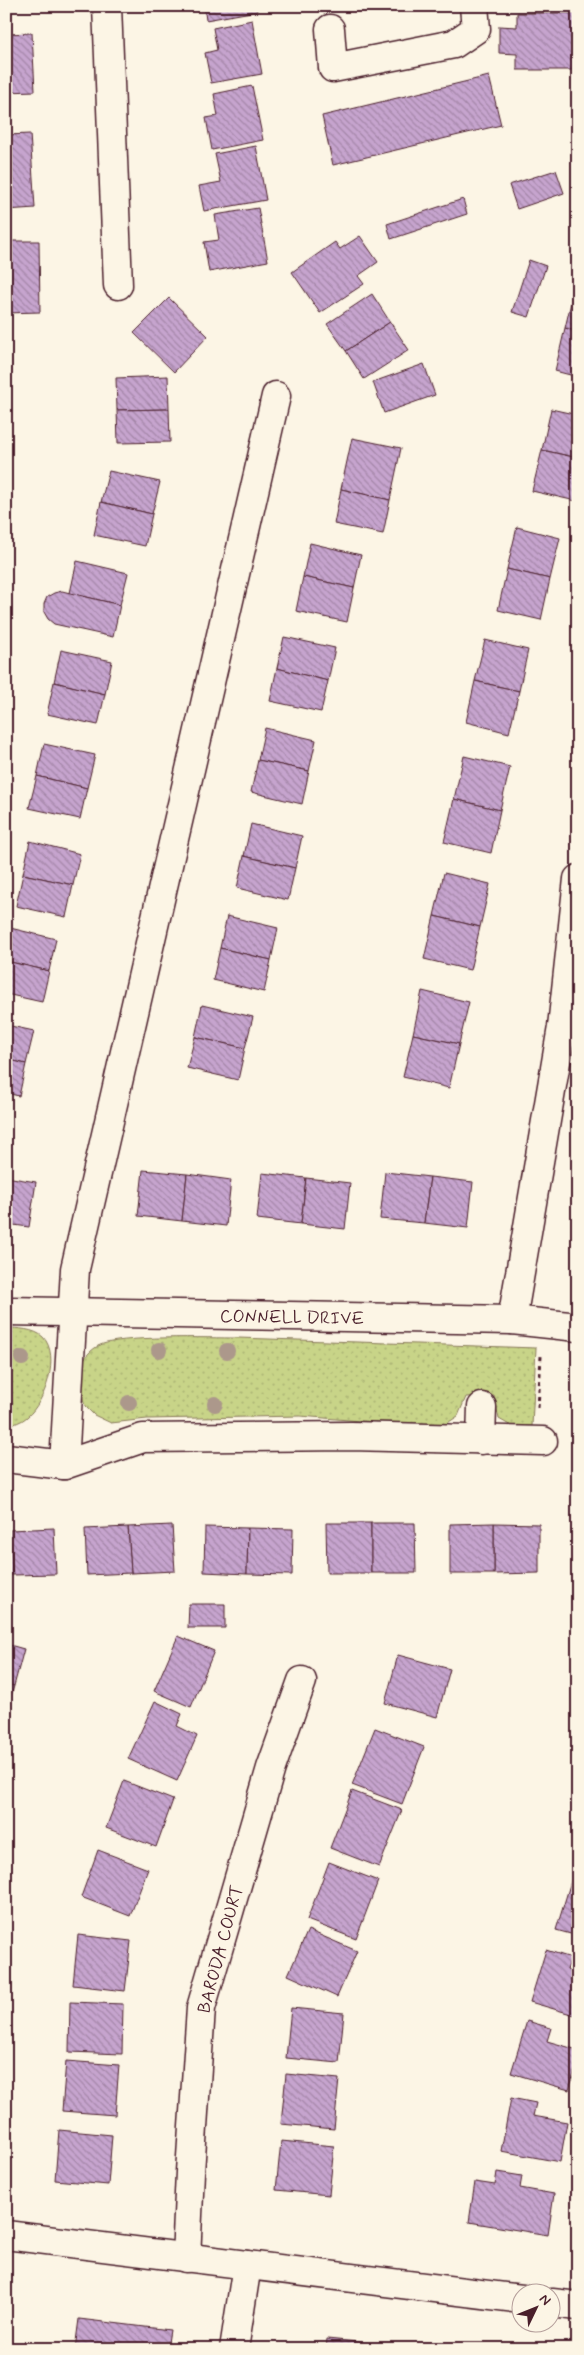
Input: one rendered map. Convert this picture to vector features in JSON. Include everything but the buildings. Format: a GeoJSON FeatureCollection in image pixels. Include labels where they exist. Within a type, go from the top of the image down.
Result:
{"type":"FeatureCollection","features":[{"type":"Feature","properties":{"kind":"street"},"geometry":{"type":"LineString","coordinates":[[107,6],[118,286]]}},
{"type":"Feature","properties":{"kind":"street"},"geometry":{"type":"LineString","coordinates":[[330,28],[333,68],[454,44],[476,29],[474,6]]}},
{"type":"Feature","properties":{"kind":"street"},"geometry":{"type":"LineString","coordinates":[[64,1465],[71,1313],[75,1269],[276,396]]}},
{"type":"Feature","properties":{"kind":"street"},"geometry":{"type":"LineString","coordinates":[[512,1320],[562,1027],[578,879]]}},
{"type":"Feature","properties":{"kind":"street","name":"CONNELL DRIVE"},"geometry":{"type":"LineString","coordinates":[[6,1311],[512,1320],[578,1327]]}},
{"type":"Feature","properties":{"kind":"street"},"geometry":{"type":"LineString","coordinates":[[481,1440],[482,1407]]}},
{"type":"Feature","properties":{"kind":"street"},"geometry":{"type":"LineString","coordinates":[[6,1458],[64,1465],[143,1438],[351,1436],[539,1441]]}},
{"type":"Feature","properties":{"kind":"street","name":"BARODA COURT"},"geometry":{"type":"LineString","coordinates":[[186,2258],[190,2172],[202,2008],[272,1768],[302,1681]]}},
{"type":"Feature","properties":{"kind":"street"},"geometry":{"type":"LineString","coordinates":[[6,2235],[512,2298]]}},
{"type":"Feature","properties":{"kind":"street"},"geometry":{"type":"LineString","coordinates":[[234,2349],[247,2265]]}},
{"type":"Feature","properties":{"kind":"street"},"geometry":{"type":"LineString","coordinates":[[562,2304],[578,2306]]}},
{"type":"Feature","properties":{"kind":"path"},"geometry":{"type":"LineString","coordinates":[[539,1441],[544,1324]]}},
{"type":"Feature","properties":{"kind":"green space"},"geometry":{"type":"Polygon","coordinates":[[[6,1328],[15,1328],[40,1334],[48,1345],[51,1355],[51,1367],[45,1390],[34,1410],[25,1419],[6,1427],[6,1328]]]}},
{"type":"Feature","properties":{"kind":"green space"},"geometry":{"type":"Polygon","coordinates":[[[238,1338],[536,1348],[532,1426],[513,1427],[499,1419],[494,1396],[466,1397],[458,1416],[446,1424],[373,1422],[300,1416],[147,1419],[111,1423],[94,1415],[85,1406],[76,1376],[84,1359],[98,1346],[124,1340],[238,1338]]]}}]}
